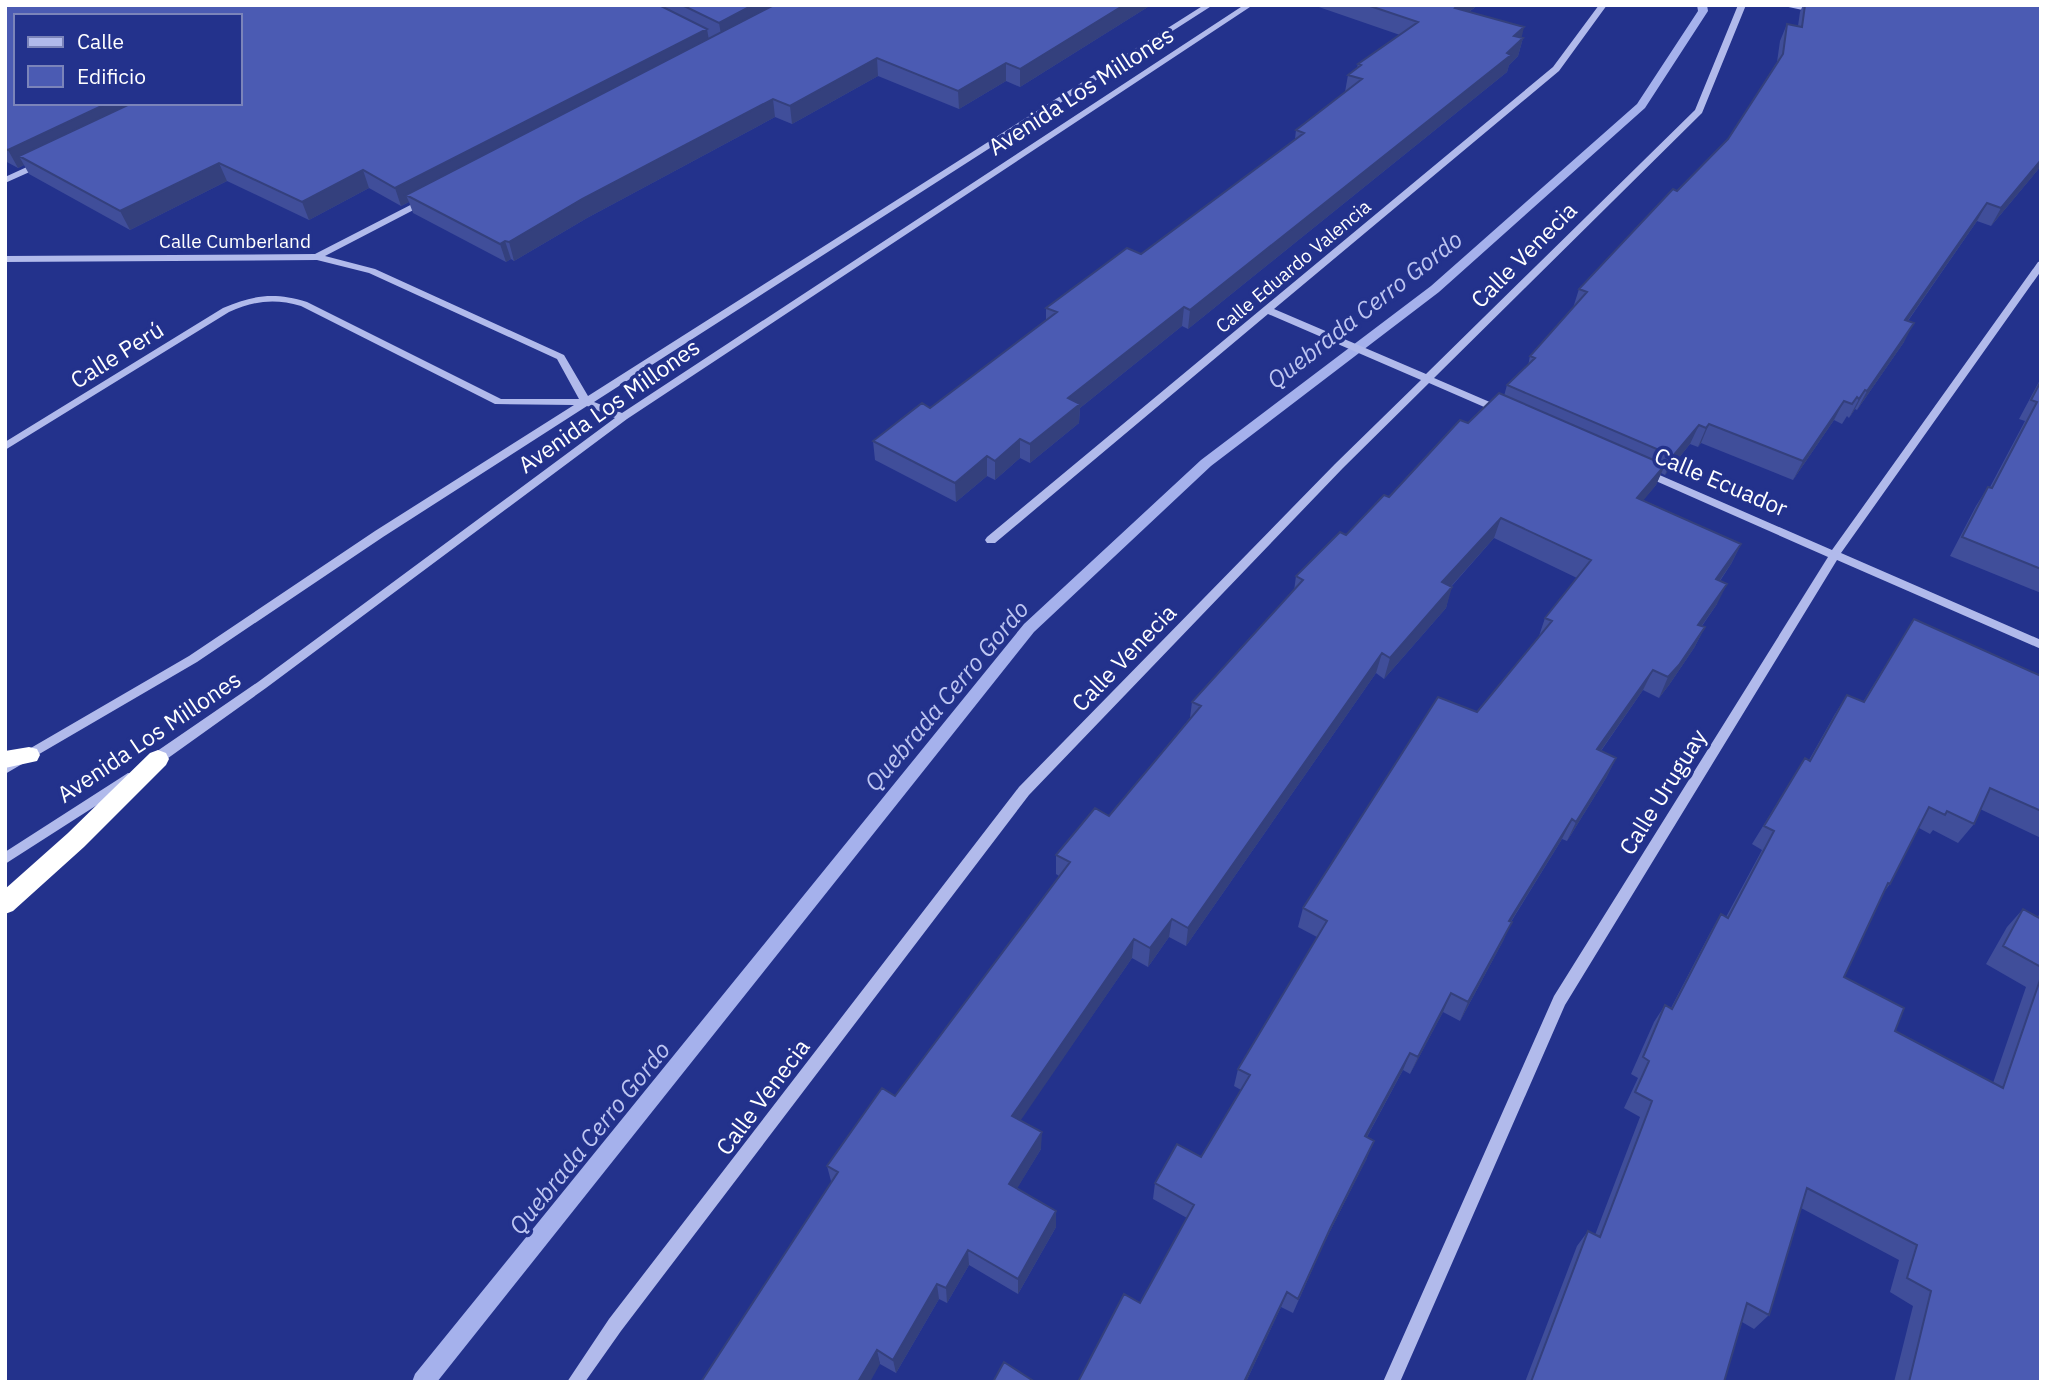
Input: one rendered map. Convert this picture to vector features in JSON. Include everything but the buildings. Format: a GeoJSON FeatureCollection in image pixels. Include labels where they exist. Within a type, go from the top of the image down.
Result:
{"type":"FeatureCollection","features":[{"type":"Feature","properties":{"kind":"highway"},"geometry":{"type":"LineString","coordinates":[[5,760],[29,755]]}},
{"type":"Feature","properties":{"kind":"highway"},"geometry":{"type":"LineString","coordinates":[[5,904],[76,841],[158,759]]}},
{"type":"Feature","properties":{"kind":"street","name":"Avenida Los Millones"},"geometry":{"type":"LineString","coordinates":[[5,769],[193,659],[379,534],[1209,5]]}},
{"type":"Feature","properties":{"kind":"street","name":"Avenida Los Millones"},"geometry":{"type":"LineString","coordinates":[[5,859],[158,759],[623,417],[1249,5]]}},
{"type":"Feature","properties":{"kind":"street","name":"Calle Eduardo Valencia"},"geometry":{"type":"LineString","coordinates":[[991,540],[1556,69],[1603,5]]}},
{"type":"Feature","properties":{"kind":"street","name":"Calle Venecia"},"geometry":{"type":"LineString","coordinates":[[575,1382],[615,1325],[1024,791],[1339,466],[1699,111],[1742,5]]}},
{"type":"Feature","properties":{"kind":"street"},"geometry":{"type":"LineString","coordinates":[[1783,5],[1822,12]]}},
{"type":"Feature","properties":{"kind":"street"},"geometry":{"type":"LineString","coordinates":[[5,180],[55,156]]}},
{"type":"Feature","properties":{"kind":"street"},"geometry":{"type":"LineString","coordinates":[[317,257],[428,199]]}},
{"type":"Feature","properties":{"kind":"street","name":"Calle Cumberland"},"geometry":{"type":"LineString","coordinates":[[5,259],[317,257],[372,271],[561,357],[586,402]]}},
{"type":"Feature","properties":{"kind":"street","name":"Calle Uruguay"},"geometry":{"type":"LineString","coordinates":[[1391,1382],[1559,1001],[1835,554],[2041,264]]}},
{"type":"Feature","properties":{"kind":"street","name":"Calle Perú"},"geometry":{"type":"LineString","coordinates":[[5,447],[226,310],[250,299],[283,296],[499,402],[586,402]]}},
{"type":"Feature","properties":{"kind":"street"},"geometry":{"type":"LineString","coordinates":[[1268,310],[1517,417]]}},
{"type":"Feature","properties":{"kind":"street"},"geometry":{"type":"LineString","coordinates":[[586,402],[623,417]]}},
{"type":"Feature","properties":{"kind":"street","name":"Calle Ecuador"},"geometry":{"type":"LineString","coordinates":[[1631,467],[2041,645]]}},
{"type":"Feature","properties":{"kind":"waterway","name":"Quebrada Cerro Gordo"},"geometry":{"type":"LineString","coordinates":[[423,1382],[1029,628],[1206,463],[1435,289],[1641,106],[1703,11],[1702,5]]}}]}
